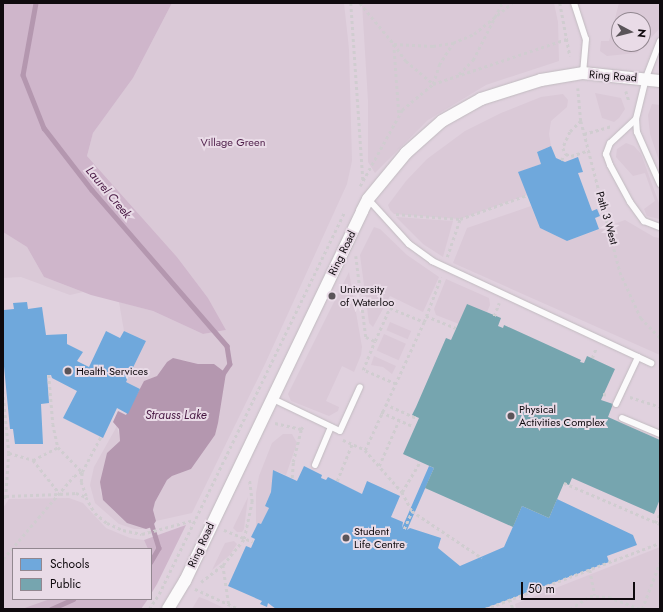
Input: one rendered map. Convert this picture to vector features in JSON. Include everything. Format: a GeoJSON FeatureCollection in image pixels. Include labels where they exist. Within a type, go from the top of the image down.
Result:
{"type":"FeatureCollection","features":[{"type":"Feature","properties":{"kind":"street","name":"Ring Road"},"geometry":{"type":"LineString","coordinates":[[168,609],[185,581],[271,398],[368,199],[406,153],[442,121],[481,99],[541,80],[583,73],[646,78],[660,81]]}},
{"type":"Feature","properties":{"kind":"lane"},"geometry":{"type":"LineString","coordinates":[[574,3],[586,39],[583,73]]}},
{"type":"Feature","properties":{"kind":"lane"},"geometry":{"type":"LineString","coordinates":[[660,41],[646,78],[636,119],[637,132],[660,184]]}},
{"type":"Feature","properties":{"kind":"lane"},"geometry":{"type":"LineString","coordinates":[[636,119],[610,143],[606,154],[610,165],[639,215],[644,221],[660,227]]}},
{"type":"Feature","properties":{"kind":"lane"},"geometry":{"type":"LineString","coordinates":[[368,199],[376,211],[409,244],[444,267],[651,363]]}},
{"type":"Feature","properties":{"kind":"lane"},"geometry":{"type":"LineString","coordinates":[[616,404],[638,357]]}},
{"type":"Feature","properties":{"kind":"lane"},"geometry":{"type":"LineString","coordinates":[[271,398],[340,431],[360,387]]}},
{"type":"Feature","properties":{"kind":"lane"},"geometry":{"type":"LineString","coordinates":[[622,418],[660,434]]}},
{"type":"Feature","properties":{"kind":"lane"},"geometry":{"type":"LineString","coordinates":[[314,465],[331,426]]}},
{"type":"Feature","properties":{"kind":"path"},"geometry":{"type":"LineString","coordinates":[[351,3],[363,180]]}},
{"type":"Feature","properties":{"kind":"path"},"geometry":{"type":"LineString","coordinates":[[360,3],[406,61],[433,84]]}},
{"type":"Feature","properties":{"kind":"path"},"geometry":{"type":"LineString","coordinates":[[457,75],[473,60],[502,3]]}},
{"type":"Feature","properties":{"kind":"path"},"geometry":{"type":"LineString","coordinates":[[394,44],[433,46],[453,43],[474,34],[512,3]]}},
{"type":"Feature","properties":{"kind":"path"},"geometry":{"type":"LineString","coordinates":[[560,3],[570,56]]}},
{"type":"Feature","properties":{"kind":"path"},"geometry":{"type":"LineString","coordinates":[[357,191],[400,114],[433,84],[567,38]]}},
{"type":"Feature","properties":{"kind":"path"},"geometry":{"type":"LineString","coordinates":[[433,84],[440,65],[453,43]]}},
{"type":"Feature","properties":{"kind":"path"},"geometry":{"type":"LineString","coordinates":[[394,44],[400,114]]}},
{"type":"Feature","properties":{"kind":"path","name":"Path 3 West"},"geometry":{"type":"LineString","coordinates":[[578,88],[581,121],[620,272],[641,318],[660,338]]}},
{"type":"Feature","properties":{"kind":"path"},"geometry":{"type":"LineString","coordinates":[[626,90],[628,105]]}},
{"type":"Feature","properties":{"kind":"path"},"geometry":{"type":"LineString","coordinates":[[581,121],[564,140],[563,148],[566,154],[571,156],[589,150]]}},
{"type":"Feature","properties":{"kind":"path"},"geometry":{"type":"LineString","coordinates":[[584,134],[618,123]]}},
{"type":"Feature","properties":{"kind":"path"},"geometry":{"type":"LineString","coordinates":[[561,160],[566,154]]}},
{"type":"Feature","properties":{"kind":"path"},"geometry":{"type":"LineString","coordinates":[[376,211],[460,218],[527,195]]}},
{"type":"Feature","properties":{"kind":"path"},"geometry":{"type":"LineString","coordinates":[[149,609],[160,594],[194,520],[345,212]]}},
{"type":"Feature","properties":{"kind":"path"},"geometry":{"type":"LineString","coordinates":[[460,218],[424,322],[396,384],[381,412],[365,450],[402,492],[412,511],[482,558]]}},
{"type":"Feature","properties":{"kind":"path"},"geometry":{"type":"LineString","coordinates":[[356,253],[366,337],[375,341]]}},
{"type":"Feature","properties":{"kind":"path"},"geometry":{"type":"LineString","coordinates":[[494,316],[502,295]]}},
{"type":"Feature","properties":{"kind":"path"},"geometry":{"type":"LineString","coordinates":[[396,384],[363,370],[375,341],[390,308],[424,322]]}},
{"type":"Feature","properties":{"kind":"path"},"geometry":{"type":"LineString","coordinates":[[426,316],[456,328]]}},
{"type":"Feature","properties":{"kind":"path"},"geometry":{"type":"LineString","coordinates":[[49,375],[58,447],[82,472]]}},
{"type":"Feature","properties":{"kind":"path"},"geometry":{"type":"LineString","coordinates":[[3,392],[9,453],[6,496],[3,500]]}},
{"type":"Feature","properties":{"kind":"path"},"geometry":{"type":"LineString","coordinates":[[638,397],[660,406]]}},
{"type":"Feature","properties":{"kind":"path"},"geometry":{"type":"LineString","coordinates":[[385,404],[418,419]]}},
{"type":"Feature","properties":{"kind":"path"},"geometry":{"type":"LineString","coordinates":[[381,412],[414,427]]}},
{"type":"Feature","properties":{"kind":"path"},"geometry":{"type":"LineString","coordinates":[[378,466],[399,420]]}},
{"type":"Feature","properties":{"kind":"path"},"geometry":{"type":"LineString","coordinates":[[292,478],[293,462],[301,429]]}},
{"type":"Feature","properties":{"kind":"path"},"geometry":{"type":"LineString","coordinates":[[101,437],[82,472],[81,482],[86,497],[95,513],[107,523],[142,534],[194,520]]}},
{"type":"Feature","properties":{"kind":"path"},"geometry":{"type":"LineString","coordinates":[[337,481],[352,444]]}},
{"type":"Feature","properties":{"kind":"path"},"geometry":{"type":"LineString","coordinates":[[33,460],[58,447]]}},
{"type":"Feature","properties":{"kind":"path"},"geometry":{"type":"LineString","coordinates":[[9,453],[33,460],[60,494]]}},
{"type":"Feature","properties":{"kind":"path"},"geometry":{"type":"LineString","coordinates":[[402,492],[420,462]]}},
{"type":"Feature","properties":{"kind":"path"},"geometry":{"type":"LineString","coordinates":[[13,548],[74,476],[82,472]]}},
{"type":"Feature","properties":{"kind":"path"},"geometry":{"type":"LineString","coordinates":[[237,608],[194,589],[223,565],[244,539],[252,502],[249,478]]}},
{"type":"Feature","properties":{"kind":"path"},"geometry":{"type":"LineString","coordinates":[[564,483],[660,524]]}},
{"type":"Feature","properties":{"kind":"path"},"geometry":{"type":"LineString","coordinates":[[6,496],[76,493],[86,497]]}},
{"type":"Feature","properties":{"kind":"path"},"geometry":{"type":"LineString","coordinates":[[404,529],[412,511]]}},
{"type":"Feature","properties":{"kind":"path"},"geometry":{"type":"LineString","coordinates":[[656,523],[660,513]]}},
{"type":"Feature","properties":{"kind":"path"},"geometry":{"type":"LineString","coordinates":[[224,530],[253,542]]}},
{"type":"Feature","properties":{"kind":"path"},"geometry":{"type":"LineString","coordinates":[[485,609],[660,543]]}},
{"type":"Feature","properties":{"kind":"path"},"geometry":{"type":"LineString","coordinates":[[3,559],[12,549]]}},
{"type":"Feature","properties":{"kind":"path"},"geometry":{"type":"LineString","coordinates":[[570,609],[590,596],[595,596],[624,601],[641,609],[660,562]]}},
{"type":"Feature","properties":{"kind":"path"},"geometry":{"type":"LineString","coordinates":[[223,565],[229,605]]}},
{"type":"Feature","properties":{"kind":"path"},"geometry":{"type":"LineString","coordinates":[[590,570],[595,596]]}},
{"type":"Feature","properties":{"kind":"path"},"geometry":{"type":"LineString","coordinates":[[510,599],[513,609]]}},
{"type":"Feature","properties":{"kind":"path"},"geometry":{"type":"LineString","coordinates":[[229,609],[237,608]]}},
{"type":"Feature","properties":{"kind":"shaded area","name":"University of Waterloo"},"geometry":{"type":"Polygon","coordinates":[[[3,3],[660,3],[660,609],[3,609],[3,3]]]}},
{"type":"Feature","properties":{"kind":"shaded area"},"geometry":{"type":"Polygon","coordinates":[[[3,3],[172,3],[133,78],[93,133],[87,156],[177,257],[208,298],[226,330],[203,334],[153,311],[91,295],[44,277],[27,247],[3,232],[3,3]]]}},
{"type":"Feature","properties":{"kind":"shaded area"},"geometry":{"type":"Polygon","coordinates":[[[186,525],[152,592],[152,548],[148,548],[144,540],[186,525]]]}},
{"type":"Feature","properties":{"kind":"shaded area"},"geometry":{"type":"Polygon","coordinates":[[[47,600],[147,600],[141,609],[22,609],[47,600]]]}},
{"type":"Feature","properties":{"kind":"green space","name":"Village Green"},"geometry":{"type":"Polygon","coordinates":[[[172,3],[344,3],[349,49],[352,161],[347,184],[265,364],[192,513],[156,521],[153,510],[155,502],[167,480],[172,476],[191,469],[215,435],[214,364],[198,364],[183,360],[167,362],[157,376],[144,382],[140,389],[126,382],[146,341],[124,331],[119,302],[153,311],[203,334],[226,330],[208,298],[177,257],[87,156],[93,133],[133,78],[172,3]]]}},
{"type":"Feature","properties":{"kind":"green space"},"geometry":{"type":"Polygon","coordinates":[[[362,3],[554,3],[558,22],[559,61],[486,85],[428,120],[375,173],[368,162],[368,101],[362,3]]]}},
{"type":"Feature","properties":{"kind":"green space"},"geometry":{"type":"Polygon","coordinates":[[[619,3],[660,3],[660,28],[651,38],[651,12],[617,12],[619,3]]]}},
{"type":"Feature","properties":{"kind":"green space"},"geometry":{"type":"Polygon","coordinates":[[[611,33],[611,52],[638,52],[607,56],[600,51],[601,41],[609,41],[611,33]]]}},
{"type":"Feature","properties":{"kind":"green space"},"geometry":{"type":"Polygon","coordinates":[[[595,93],[621,98],[625,109],[619,118],[614,122],[602,118],[595,93]]]}},
{"type":"Feature","properties":{"kind":"green space"},"geometry":{"type":"Polygon","coordinates":[[[563,94],[568,100],[567,107],[551,121],[549,134],[551,146],[537,152],[541,164],[519,172],[527,195],[460,219],[394,214],[390,210],[388,205],[406,181],[427,159],[465,131],[501,113],[541,97],[563,94]]]}},
{"type":"Feature","properties":{"kind":"green space"},"geometry":{"type":"Polygon","coordinates":[[[652,104],[660,105],[660,164],[650,134],[648,115],[652,104]]]}},
{"type":"Feature","properties":{"kind":"green space"},"geometry":{"type":"Polygon","coordinates":[[[626,143],[634,146],[641,154],[660,206],[659,219],[647,216],[644,209],[655,201],[645,173],[633,176],[616,157],[617,149],[626,143]]]}},
{"type":"Feature","properties":{"kind":"green space"},"geometry":{"type":"Polygon","coordinates":[[[531,206],[540,228],[567,241],[625,220],[654,237],[660,238],[660,355],[453,263],[467,228],[531,206]]]}},
{"type":"Feature","properties":{"kind":"green space"},"geometry":{"type":"Polygon","coordinates":[[[396,217],[453,221],[443,257],[423,244],[396,217]]]}},
{"type":"Feature","properties":{"kind":"green space"},"geometry":{"type":"Polygon","coordinates":[[[374,227],[380,229],[407,255],[439,277],[423,312],[390,296],[373,327],[369,323],[360,255],[374,227]]]}},
{"type":"Feature","properties":{"kind":"green space"},"geometry":{"type":"Polygon","coordinates":[[[3,232],[27,247],[44,277],[83,292],[70,295],[21,277],[3,278],[3,232]]]}},
{"type":"Feature","properties":{"kind":"green space"},"geometry":{"type":"Polygon","coordinates":[[[349,272],[362,347],[361,355],[354,372],[342,366],[326,401],[339,407],[338,411],[329,416],[291,401],[288,394],[349,272]]]}},
{"type":"Feature","properties":{"kind":"green space"},"geometry":{"type":"Polygon","coordinates":[[[446,279],[489,298],[490,305],[487,312],[467,304],[459,324],[436,315],[434,309],[446,279]]]}},
{"type":"Feature","properties":{"kind":"green space"},"geometry":{"type":"Polygon","coordinates":[[[390,322],[411,331],[408,339],[386,330],[390,322]]]}},
{"type":"Feature","properties":{"kind":"green space"},"geometry":{"type":"Polygon","coordinates":[[[384,334],[406,344],[399,360],[377,350],[384,334]]]}},
{"type":"Feature","properties":{"kind":"green space"},"geometry":{"type":"Polygon","coordinates":[[[374,356],[396,366],[392,374],[383,367],[371,365],[374,356]]]}},
{"type":"Feature","properties":{"kind":"green space"},"geometry":{"type":"Polygon","coordinates":[[[117,426],[120,441],[100,490],[103,499],[115,512],[146,529],[134,529],[119,524],[95,503],[90,485],[94,467],[117,426]]]}},
{"type":"Feature","properties":{"kind":"green space"},"geometry":{"type":"Polygon","coordinates":[[[283,434],[292,434],[297,443],[286,475],[273,470],[271,492],[265,506],[269,508],[261,524],[256,528],[256,493],[259,476],[272,443],[283,434]]]}},
{"type":"Feature","properties":{"kind":"green space"},"geometry":{"type":"Polygon","coordinates":[[[248,497],[244,529],[242,532],[237,532],[233,528],[248,497]]]}},
{"type":"Feature","properties":{"kind":"green space"},"geometry":{"type":"Polygon","coordinates":[[[69,498],[83,503],[106,528],[130,538],[144,540],[148,548],[12,548],[12,600],[48,600],[29,608],[3,609],[3,508],[9,499],[69,498]]]}},
{"type":"Feature","properties":{"kind":"green space"},"geometry":{"type":"Polygon","coordinates":[[[234,541],[237,544],[230,555],[212,570],[225,543],[234,541]]]}},
{"type":"Feature","properties":{"kind":"green space"},"geometry":{"type":"Polygon","coordinates":[[[660,547],[660,609],[516,609],[515,604],[660,547]]]}},
{"type":"Feature","properties":{"kind":"green space"},"geometry":{"type":"Polygon","coordinates":[[[199,597],[207,600],[226,609],[192,609],[199,597]]]}},
{"type":"Feature","properties":{"kind":"water","name":"Strauss Lake"},"geometry":{"type":"Polygon","coordinates":[[[173,358],[198,364],[214,364],[226,373],[215,435],[191,469],[172,476],[167,480],[155,502],[153,510],[156,521],[152,527],[146,529],[127,523],[103,500],[100,482],[107,453],[120,441],[119,429],[113,422],[118,411],[126,415],[144,381],[157,376],[167,362],[173,358]]]}},
{"type":"Feature","properties":{"kind":"building: Schools"},"geometry":{"type":"Polygon","coordinates":[[[551,146],[556,158],[565,162],[578,157],[583,172],[578,173],[592,211],[597,209],[600,216],[595,218],[599,229],[567,241],[540,228],[518,172],[541,164],[537,152],[551,146]]]}},
{"type":"Feature","properties":{"kind":"building: Schools","name":"Health Services"},"geometry":{"type":"Polygon","coordinates":[[[27,302],[28,309],[42,307],[46,335],[67,334],[67,344],[83,352],[77,361],[89,367],[106,331],[120,338],[124,331],[146,341],[126,382],[140,389],[128,414],[117,408],[103,438],[63,418],[77,391],[52,378],[51,375],[47,375],[49,403],[41,404],[43,444],[15,444],[13,429],[10,429],[3,356],[4,310],[14,309],[13,303],[27,302]]]}},
{"type":"Feature","properties":{"kind":"building: Schools","name":"Student Life Centre"},"geometry":{"type":"Polygon","coordinates":[[[304,466],[322,475],[321,478],[326,480],[328,477],[362,494],[367,481],[400,496],[391,517],[403,522],[402,528],[429,466],[434,468],[407,530],[410,528],[441,538],[438,548],[460,566],[504,547],[522,506],[549,518],[557,499],[633,535],[637,545],[607,556],[609,562],[483,609],[276,609],[268,603],[267,607],[260,604],[262,601],[228,586],[246,546],[251,548],[255,539],[251,537],[258,523],[261,524],[269,508],[265,506],[271,492],[273,470],[297,481],[304,466]]]}},
{"type":"Feature","properties":{"kind":"building: Public","name":"Physical Activities Complex"},"geometry":{"type":"Polygon","coordinates":[[[467,304],[501,318],[498,326],[503,328],[504,325],[581,360],[580,362],[584,363],[587,356],[615,369],[601,400],[613,404],[608,417],[660,440],[660,499],[654,514],[572,478],[569,485],[564,483],[549,518],[522,506],[513,527],[425,488],[434,468],[403,454],[419,418],[412,415],[446,338],[451,340],[467,304]]]}},
{"type":"Feature","properties":{"kind":"waterway","name":"Laurel Creek"},"geometry":{"type":"LineString","coordinates":[[36,3],[23,75],[44,128],[92,190],[227,346],[230,364],[222,376]]}},
{"type":"Feature","properties":{"kind":"waterway","name":"Laurel Creek"},"geometry":{"type":"LineString","coordinates":[[151,522],[159,548],[152,560]]}},
{"type":"Feature","properties":{"kind":"waterway","name":"Laurel Creek"},"geometry":{"type":"LineString","coordinates":[[51,609],[71,600]]}},
{"type":"Feature","properties":{"kind":"place","name":"University of Waterloo"},"geometry":{"type":"Point","coordinates":[332,296]}},
{"type":"Feature","properties":{"kind":"place","name":"Health Services"},"geometry":{"type":"Point","coordinates":[68,371]}},
{"type":"Feature","properties":{"kind":"place","name":"Physical Activities Complex"},"geometry":{"type":"Point","coordinates":[511,416]}},
{"type":"Feature","properties":{"kind":"place","name":"Student Life Centre"},"geometry":{"type":"Point","coordinates":[346,538]}}]}
